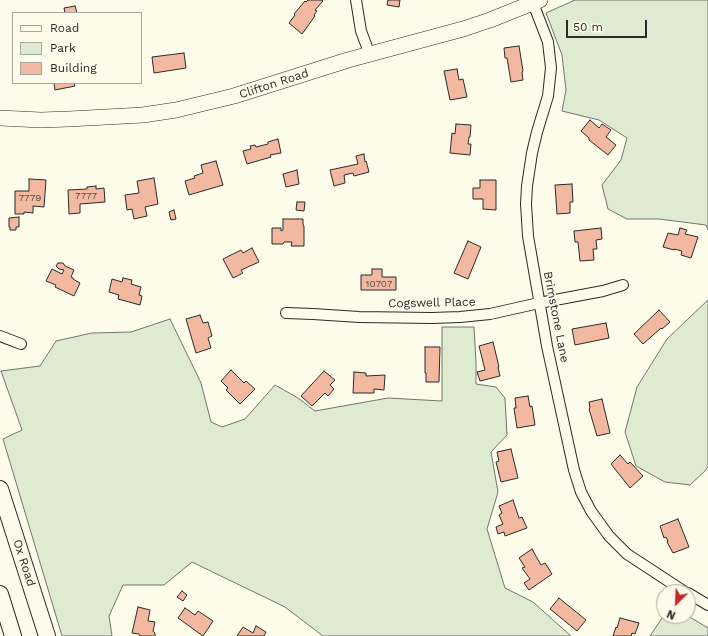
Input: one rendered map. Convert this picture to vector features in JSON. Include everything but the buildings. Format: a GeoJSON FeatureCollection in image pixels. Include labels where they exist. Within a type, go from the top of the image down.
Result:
{"type":"FeatureCollection","features":[{"type":"Feature","properties":{"kind":"highway","name":"Ox Road"},"geometry":{"type":"LineString","coordinates":[[0,489],[47,636]]}},
{"type":"Feature","properties":{"kind":"highway"},"geometry":{"type":"LineString","coordinates":[[0,594],[13,636]]}},
{"type":"Feature","properties":{"kind":"main road","name":"Clifton Road"},"geometry":{"type":"LineString","coordinates":[[0,118],[41,120],[69,119],[143,115],[176,110],[234,96],[299,75],[463,29],[536,2]]}},
{"type":"Feature","properties":{"kind":"street"},"geometry":{"type":"LineString","coordinates":[[356,0],[361,31],[370,55]]}},
{"type":"Feature","properties":{"kind":"street","name":"Brimstone Lane"},"geometry":{"type":"LineString","coordinates":[[536,2],[548,42],[551,68],[548,96],[537,132],[527,186],[526,204],[528,236],[547,346],[574,470],[581,492],[591,511],[609,536],[627,554],[673,584]]}},
{"type":"Feature","properties":{"kind":"street","name":"Cogswell Place"},"geometry":{"type":"LineString","coordinates":[[286,313],[359,317],[460,317],[490,314],[603,291],[623,285]]}},
{"type":"Feature","properties":{"kind":"street"},"geometry":{"type":"LineString","coordinates":[[0,336],[21,344]]}},
{"type":"Feature","properties":{"kind":"street","name":"Brimstone Lane"},"geometry":{"type":"LineString","coordinates":[[696,598],[708,605]]}},
{"type":"Feature","properties":{"kind":"green space"},"geometry":{"type":"Polygon","coordinates":[[[575,0],[708,0],[708,230],[706,225],[659,219],[627,219],[608,209],[602,185],[621,160],[627,138],[599,120],[562,111],[566,90],[562,55],[546,13],[575,0]]]}},
{"type":"Feature","properties":{"kind":"green space"},"geometry":{"type":"Polygon","coordinates":[[[708,300],[708,466],[706,470],[690,485],[665,482],[636,466],[625,432],[637,387],[667,339],[708,300]]]}},
{"type":"Feature","properties":{"kind":"green space"},"geometry":{"type":"Polygon","coordinates":[[[170,319],[201,383],[211,422],[222,427],[245,419],[275,385],[298,398],[315,411],[388,398],[442,401],[442,327],[474,327],[476,384],[496,387],[505,398],[507,435],[491,452],[498,492],[487,529],[505,588],[533,602],[571,636],[323,636],[285,607],[192,562],[164,585],[123,585],[109,616],[112,636],[62,636],[3,439],[22,430],[1,371],[40,366],[56,341],[92,333],[131,332],[170,319]]]}},
{"type":"Feature","properties":{"kind":"green space"},"geometry":{"type":"Polygon","coordinates":[[[696,621],[708,628],[708,636],[650,636],[658,624],[696,624],[696,621]]]}}]}
